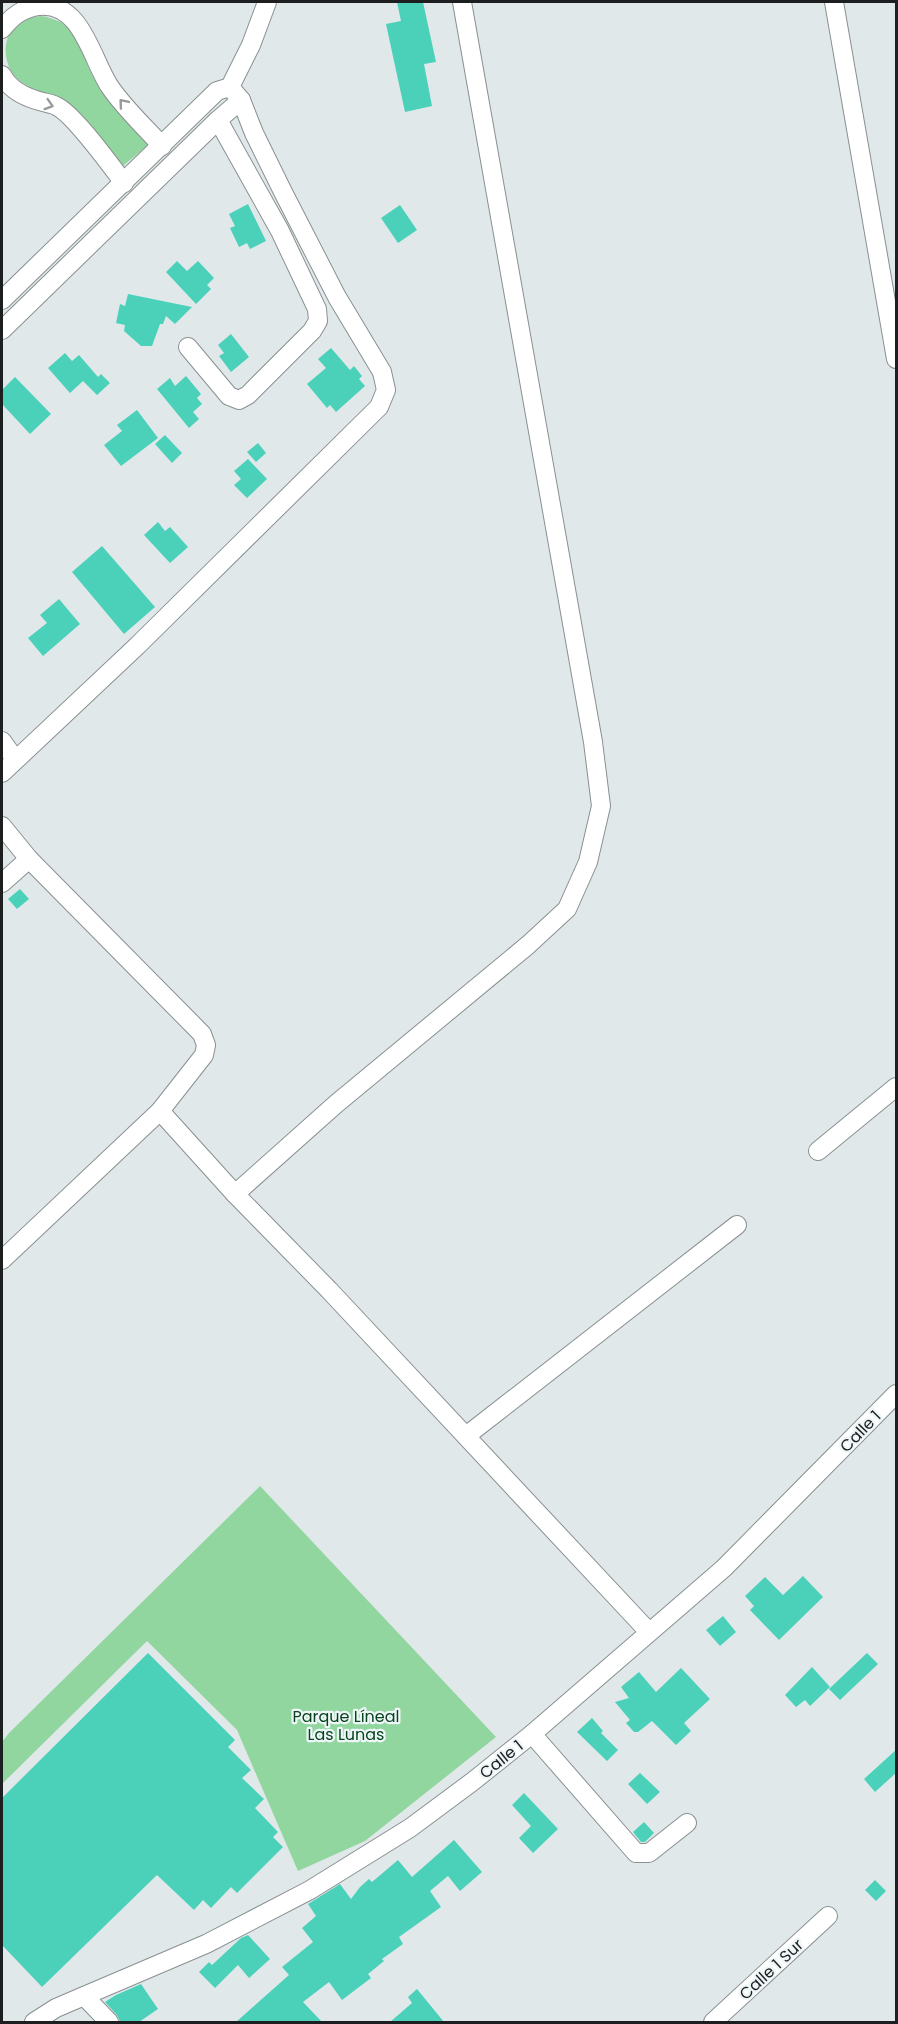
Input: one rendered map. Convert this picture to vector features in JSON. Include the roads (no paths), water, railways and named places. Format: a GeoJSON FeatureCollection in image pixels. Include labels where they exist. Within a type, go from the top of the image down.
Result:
{"type":"FeatureCollection","features":[{"type":"Feature","properties":{"kind":"street"},"geometry":{"type":"LineString","coordinates":[[2,330],[218,120],[235,94],[267,2]]}},
{"type":"Feature","properties":{"kind":"street"},"geometry":{"type":"LineString","coordinates":[[235,1194],[336,1104],[528,945],[567,909],[588,862],[601,806],[589,718],[462,2]]}},
{"type":"Feature","properties":{"kind":"street"},"geometry":{"type":"LineString","coordinates":[[834,2],[897,359]]}},
{"type":"Feature","properties":{"kind":"street"},"geometry":{"type":"LineString","coordinates":[[9,15],[42,4],[61,10],[76,22],[87,38],[101,72],[111,88],[162,146]]}},
{"type":"Feature","properties":{"kind":"street"},"geometry":{"type":"LineString","coordinates":[[2,75],[6,83],[21,95],[57,106],[71,118],[124,183]]}},
{"type":"Feature","properties":{"kind":"street"},"geometry":{"type":"LineString","coordinates":[[2,300],[217,91],[235,94]]}},
{"type":"Feature","properties":{"kind":"street"},"geometry":{"type":"LineString","coordinates":[[2,772],[137,646],[370,415],[378,407],[386,390],[382,372],[337,297],[235,94]]}},
{"type":"Feature","properties":{"kind":"street"},"geometry":{"type":"LineString","coordinates":[[188,347],[229,396],[238,400],[248,395],[312,331],[318,321],[317,309],[280,231],[218,120]]}},
{"type":"Feature","properties":{"kind":"street"},"geometry":{"type":"LineString","coordinates":[[2,741],[15,759]]}},
{"type":"Feature","properties":{"kind":"street"},"geometry":{"type":"LineString","coordinates":[[2,826],[29,859],[202,1034],[206,1045],[204,1055],[160,1111],[2,1260]]}},
{"type":"Feature","properties":{"kind":"street"},"geometry":{"type":"LineString","coordinates":[[2,883],[29,859]]}},
{"type":"Feature","properties":{"kind":"street"},"geometry":{"type":"LineString","coordinates":[[818,1151],[897,1087]]}},
{"type":"Feature","properties":{"kind":"street"},"geometry":{"type":"LineString","coordinates":[[160,1111],[235,1194],[649,1632]]}},
{"type":"Feature","properties":{"kind":"street"},"geometry":{"type":"LineString","coordinates":[[466,1436],[737,1225]]}},
{"type":"Feature","properties":{"kind":"street","name":"Calle 1"},"geometry":{"type":"LineString","coordinates":[[34,2022],[56,2008],[207,1944],[310,1890],[410,1828],[532,1734],[724,1568],[897,1394]]}},
{"type":"Feature","properties":{"kind":"street"},"geometry":{"type":"LineString","coordinates":[[532,1734],[636,1853],[650,1853],[687,1823]]}},
{"type":"Feature","properties":{"kind":"street","name":"Calle 1 Sur"},"geometry":{"type":"LineString","coordinates":[[713,2022],[828,1916]]}},
{"type":"Feature","properties":{"kind":"street"},"geometry":{"type":"LineString","coordinates":[[84,1996],[109,2022]]}},
{"type":"Feature","properties":{"kind":"park label","name":"Parque Líneal Las Lunas"},"geometry":{"type":"Point","coordinates":[346,1725]}}]}
